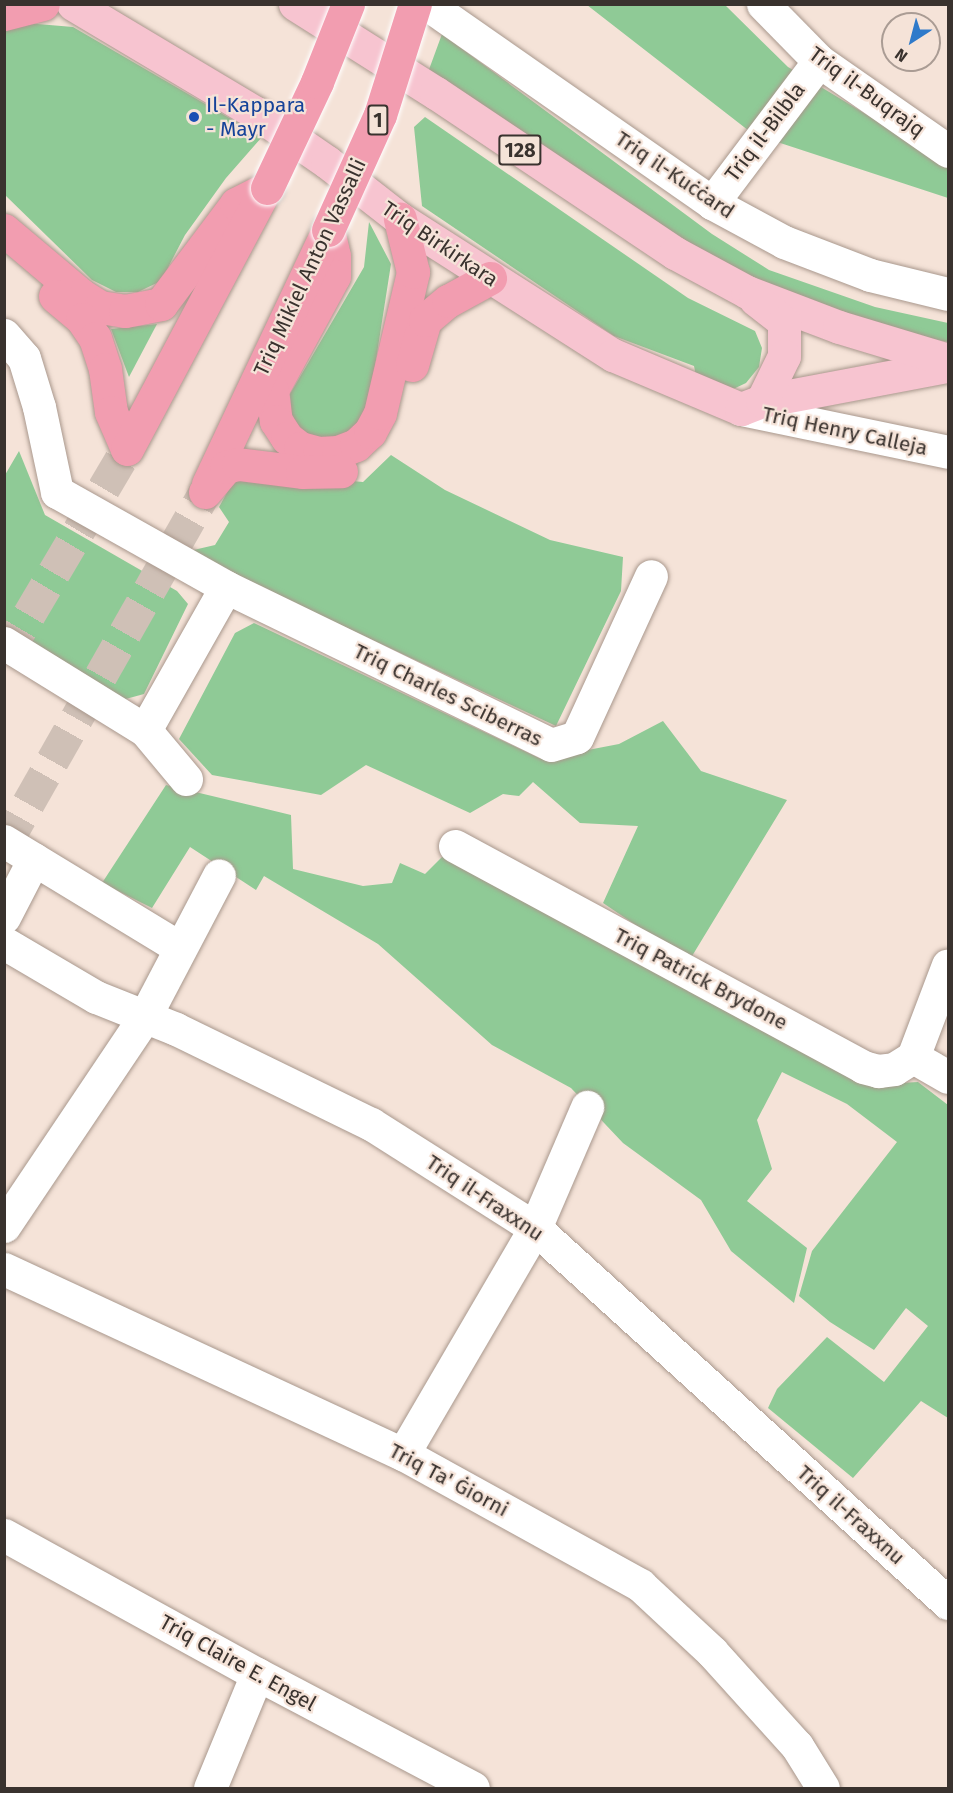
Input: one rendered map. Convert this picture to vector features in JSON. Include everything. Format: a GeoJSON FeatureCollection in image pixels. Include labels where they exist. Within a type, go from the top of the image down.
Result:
{"type":"FeatureCollection","features":[{"type":"Feature","properties":{"kind":"highway"},"geometry":{"type":"LineString","coordinates":[[4,14],[43,4]]}},
{"type":"Feature","properties":{"kind":"highway"},"geometry":{"type":"LineString","coordinates":[[4,251],[82,319],[95,338],[105,369],[111,412],[127,449],[267,188],[317,82],[348,4]]}},
{"type":"Feature","properties":{"kind":"highway","name":"Triq Mikiel Anton Vassalli"},"geometry":{"type":"LineString","coordinates":[[415,4],[380,115],[205,492],[226,467],[238,464],[302,472],[339,472],[362,464],[394,426],[425,320],[448,301],[490,278]]}},
{"type":"Feature","properties":{"kind":"highway"},"geometry":{"type":"LineString","coordinates":[[4,230],[81,295],[100,307],[125,311],[161,304],[236,204],[267,188]]}},
{"type":"Feature","properties":{"kind":"highway"},"geometry":{"type":"LineString","coordinates":[[328,230],[334,256],[334,276],[272,390],[276,421],[287,438],[300,448],[319,453],[338,452],[356,445],[370,432],[380,413],[412,273],[400,219]]}},
{"type":"Feature","properties":{"kind":"main road","name":"Triq Birkirkara"},"geometry":{"type":"LineString","coordinates":[[73,4],[256,113],[327,162],[400,219],[613,355],[751,405]]}},
{"type":"Feature","properties":{"kind":"main road","name":"128"},"geometry":{"type":"LineString","coordinates":[[296,4],[436,93],[675,253],[747,292],[839,327],[948,360]]}},
{"type":"Feature","properties":{"kind":"main road","name":"128"},"geometry":{"type":"LineString","coordinates":[[747,292],[784,322],[784,356],[751,405]]}},
{"type":"Feature","properties":{"kind":"main road"},"geometry":{"type":"LineString","coordinates":[[751,405],[948,366]]}},
{"type":"Feature","properties":{"kind":"street","name":"Triq il-Kuċċard"},"geometry":{"type":"LineString","coordinates":[[427,4],[712,204],[784,242],[870,275],[948,294]]}},
{"type":"Feature","properties":{"kind":"street","name":"Triq il-Buqrajq"},"geometry":{"type":"LineString","coordinates":[[763,4],[819,61],[948,151]]}},
{"type":"Feature","properties":{"kind":"street","name":"Triq il-Bilbla"},"geometry":{"type":"LineString","coordinates":[[712,204],[819,61]]}},
{"type":"Feature","properties":{"kind":"street","name":"Triq Charles Sciberras"},"geometry":{"type":"LineString","coordinates":[[4,335],[24,358],[39,406],[57,492],[226,587],[551,745],[577,737],[651,576]]}},
{"type":"Feature","properties":{"kind":"street","name":"Triq Henry Calleja"},"geometry":{"type":"LineString","coordinates":[[751,405],[948,452]]}},
{"type":"Feature","properties":{"kind":"street"},"geometry":{"type":"LineString","coordinates":[[145,730],[226,587]]}},
{"type":"Feature","properties":{"kind":"street"},"geometry":{"type":"LineString","coordinates":[[4,643],[145,730],[186,779]]}},
{"type":"Feature","properties":{"kind":"street"},"geometry":{"type":"LineString","coordinates":[[4,841],[180,948]]}},
{"type":"Feature","properties":{"kind":"street","name":"Triq Patrick Brydone"},"geometry":{"type":"LineString","coordinates":[[455,846],[863,1066],[878,1071],[894,1069],[913,1057]]}},
{"type":"Feature","properties":{"kind":"street"},"geometry":{"type":"LineString","coordinates":[[4,917],[34,859]]}},
{"type":"Feature","properties":{"kind":"street"},"geometry":{"type":"LineString","coordinates":[[4,1226],[144,1018],[219,875]]}},
{"type":"Feature","properties":{"kind":"street","name":"Triq il-Fraxxnu"},"geometry":{"type":"LineString","coordinates":[[4,943],[96,997],[176,1029],[371,1124],[535,1228],[948,1604]]}},
{"type":"Feature","properties":{"kind":"street"},"geometry":{"type":"LineString","coordinates":[[948,965],[913,1057],[948,1077]]}},
{"type":"Feature","properties":{"kind":"street"},"geometry":{"type":"LineString","coordinates":[[403,1454],[535,1228],[587,1107]]}},
{"type":"Feature","properties":{"kind":"street","name":"Triq Ta' Ġiorni"},"geometry":{"type":"LineString","coordinates":[[4,1269],[403,1454],[640,1585],[712,1652],[797,1746],[823,1788]]}},
{"type":"Feature","properties":{"kind":"street","name":"Triq Claire E. Engel"},"geometry":{"type":"LineString","coordinates":[[4,1535],[257,1674],[473,1788]]}},
{"type":"Feature","properties":{"kind":"street"},"geometry":{"type":"LineString","coordinates":[[210,1788],[257,1674]]}},
{"type":"Feature","properties":{"kind":"green space"},"geometry":{"type":"Polygon","coordinates":[[[587,5],[725,5],[788,67],[948,164],[948,198],[753,134],[587,5]]]}},
{"type":"Feature","properties":{"kind":"green space"},"geometry":{"type":"Polygon","coordinates":[[[14,22],[73,27],[262,137],[226,178],[185,235],[161,281],[138,292],[116,292],[92,280],[5,195],[4,25],[14,22]]]}},
{"type":"Feature","properties":{"kind":"green space"},"geometry":{"type":"Polygon","coordinates":[[[442,34],[712,234],[769,270],[875,307],[948,323],[948,342],[866,326],[701,256],[427,75],[442,34]]]}},
{"type":"Feature","properties":{"kind":"green space"},"geometry":{"type":"Polygon","coordinates":[[[425,117],[688,298],[755,331],[762,348],[759,367],[746,383],[727,392],[697,381],[694,366],[614,336],[422,206],[414,127],[425,117]]]}},
{"type":"Feature","properties":{"kind":"green space"},"geometry":{"type":"Polygon","coordinates":[[[369,222],[391,264],[368,411],[353,435],[327,441],[301,433],[291,412],[290,394],[364,267],[369,222]]]}},
{"type":"Feature","properties":{"kind":"green space"},"geometry":{"type":"Polygon","coordinates":[[[157,324],[129,377],[111,329],[157,324]]]}},
{"type":"Feature","properties":{"kind":"green space"},"geometry":{"type":"Polygon","coordinates":[[[19,451],[45,515],[177,591],[188,604],[144,694],[122,700],[5,627],[5,475],[19,451]]]}},
{"type":"Feature","properties":{"kind":"green space"},"geometry":{"type":"Polygon","coordinates":[[[391,455],[445,490],[550,540],[623,557],[621,591],[556,726],[185,552],[215,545],[229,522],[219,507],[239,471],[363,482],[391,455]]]}},
{"type":"Feature","properties":{"kind":"green space"},"geometry":{"type":"Polygon","coordinates":[[[254,623],[541,759],[619,744],[663,721],[701,771],[787,800],[689,961],[603,903],[638,826],[580,823],[533,782],[519,796],[503,794],[470,813],[366,765],[321,795],[212,775],[179,739],[235,633],[254,623]]]}},
{"type":"Feature","properties":{"kind":"green space"},"geometry":{"type":"Polygon","coordinates":[[[166,785],[291,815],[293,869],[363,886],[392,883],[400,863],[425,874],[445,854],[881,1084],[918,1082],[948,1105],[948,1418],[921,1401],[853,1478],[768,1408],[777,1389],[827,1337],[884,1382],[928,1326],[906,1308],[874,1350],[830,1322],[799,1296],[812,1251],[897,1142],[847,1104],[782,1072],[757,1120],[772,1169],[747,1201],[807,1248],[794,1303],[731,1251],[701,1200],[623,1143],[571,1088],[492,1045],[378,944],[264,876],[256,890],[190,847],[152,908],[102,883],[166,785]]]}},
{"type":"Feature","properties":{"kind":"tunnel"},"geometry":{"type":"LineString","coordinates":[[4,657],[127,449]]}},
{"type":"Feature","properties":{"kind":"tunnel"},"geometry":{"type":"LineString","coordinates":[[4,846],[205,492]]}},
{"type":"Feature","properties":{"kind":"place","name":"Il-Kappara - Mayr"},"geometry":{"type":"Point","coordinates":[194,117]}}]}
